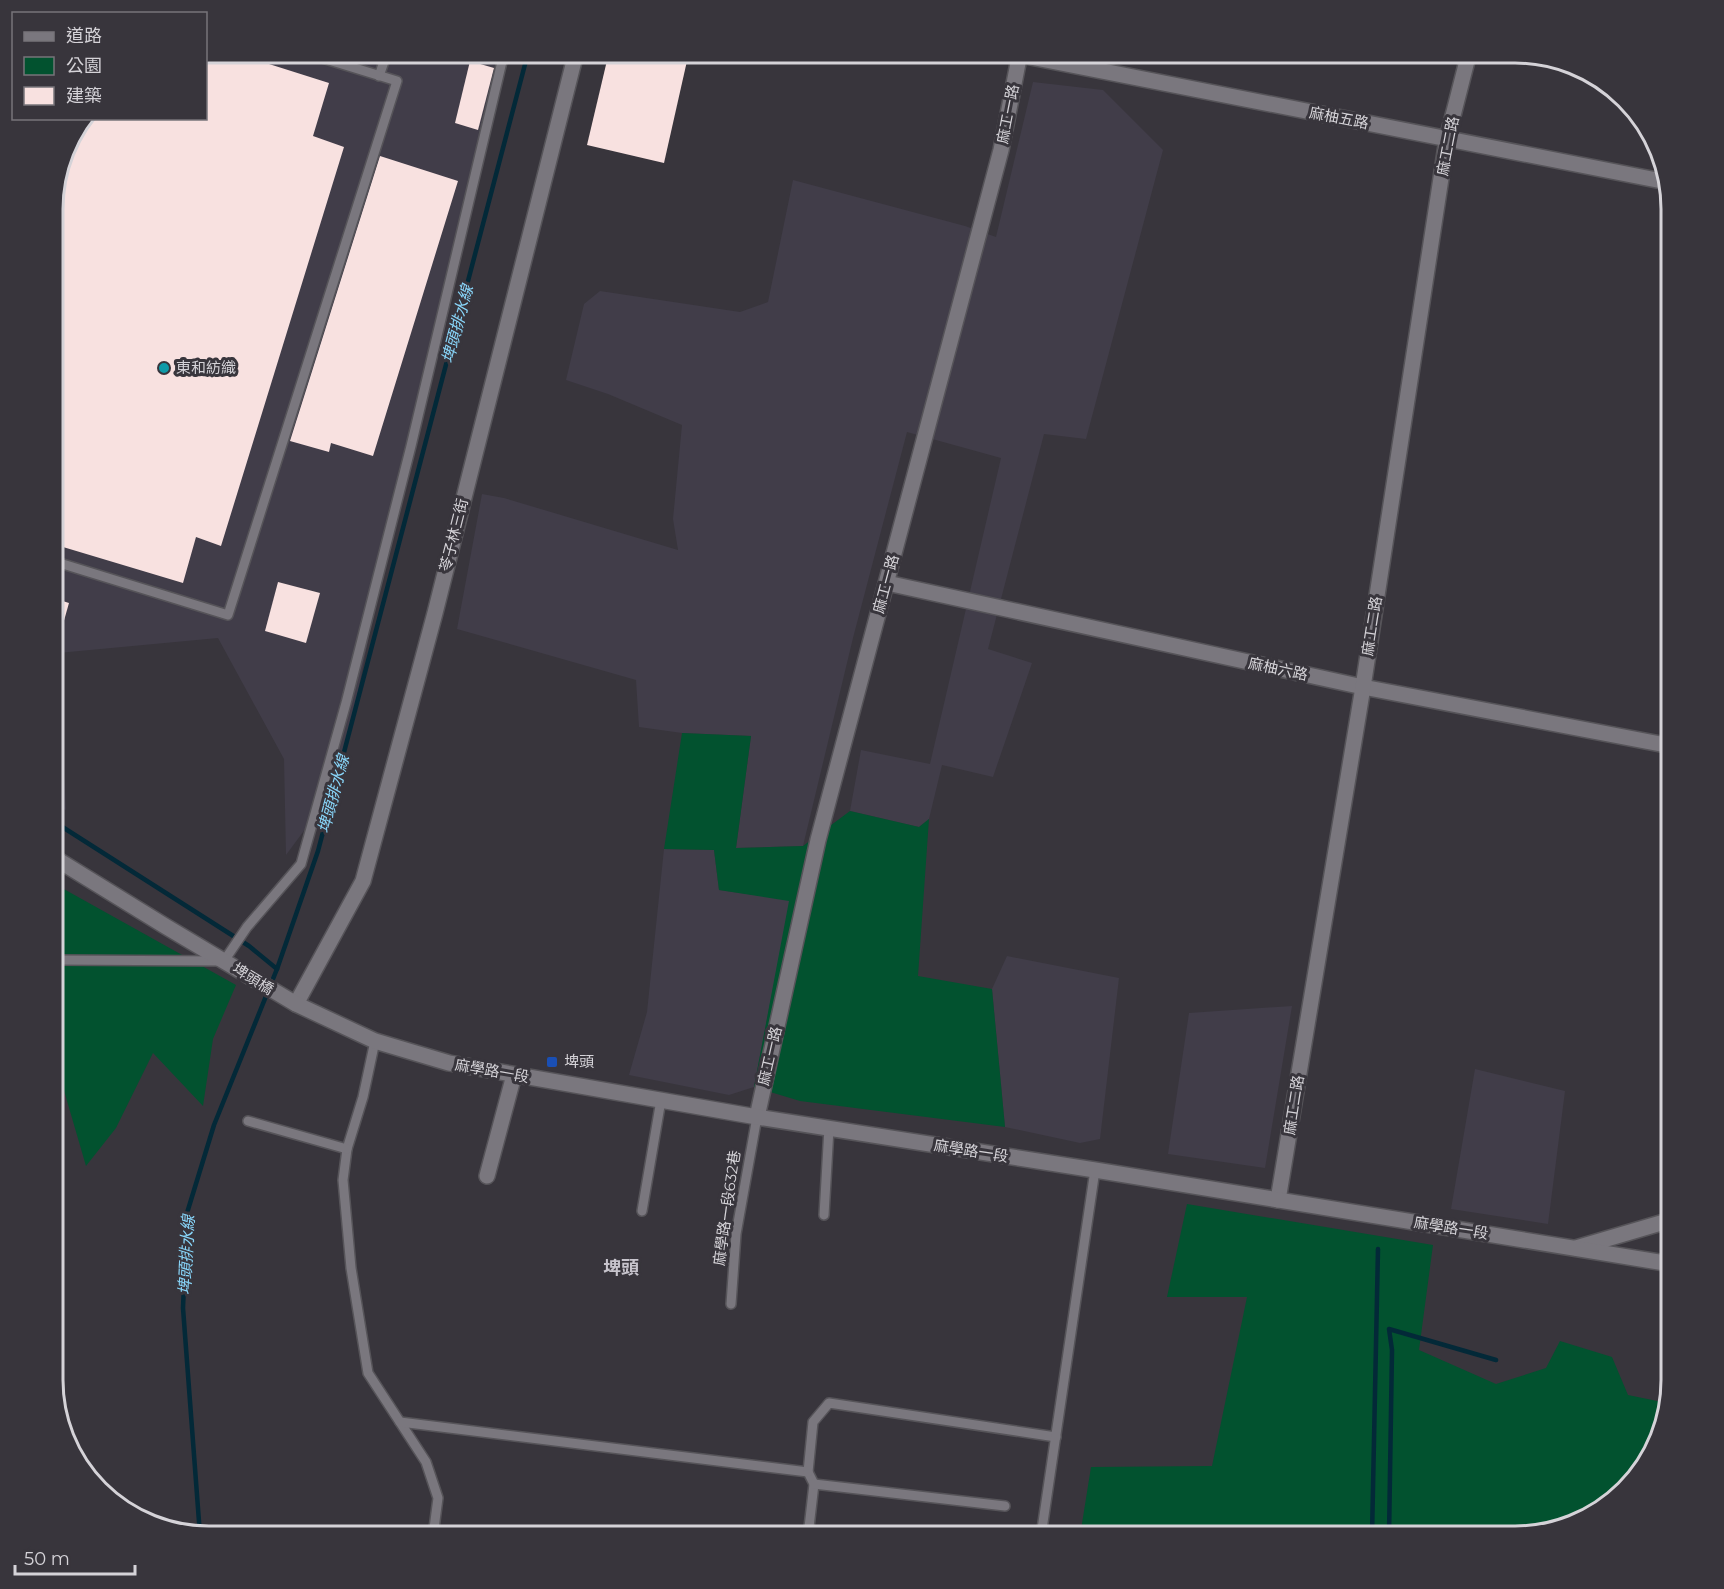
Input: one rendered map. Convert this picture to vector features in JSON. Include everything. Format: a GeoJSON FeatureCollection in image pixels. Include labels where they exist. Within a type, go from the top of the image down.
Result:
{"type":"FeatureCollection","features":[{"type":"Feature","properties":{"kind":"street","name":"苓子林三街"},"geometry":{"type":"LineString","coordinates":[[289,1000],[363,881],[435,613],[573,63]]}},
{"type":"Feature","properties":{"kind":"street","name":"麻工一路"},"geometry":{"type":"LineString","coordinates":[[756,1117],[818,840],[1001,150],[1015,63]]}},
{"type":"Feature","properties":{"kind":"street","name":"麻柚五路"},"geometry":{"type":"LineString","coordinates":[[1067,63],[1658,180]]}},
{"type":"Feature","properties":{"kind":"street","name":"麻工二路"},"geometry":{"type":"LineString","coordinates":[[1278,1200],[1363,687],[1447,139],[1466,63]]}},
{"type":"Feature","properties":{"kind":"street","name":"麻柚六路"},"geometry":{"type":"LineString","coordinates":[[887,582],[1363,687],[1661,744]]}},
{"type":"Feature","properties":{"kind":"street"},"geometry":{"type":"LineString","coordinates":[[63,863],[224,961]]}},
{"type":"Feature","properties":{"kind":"street","name":"埤頭橋"},"geometry":{"type":"LineString","coordinates":[[224,961],[289,1000]]}},
{"type":"Feature","properties":{"kind":"street","name":"麻學路一段"},"geometry":{"type":"LineString","coordinates":[[289,1000],[375,1041],[449,1063],[756,1117],[1661,1262]]}},
{"type":"Feature","properties":{"kind":"street"},"geometry":{"type":"LineString","coordinates":[[487,1176],[514,1075]]}},
{"type":"Feature","properties":{"kind":"street"},"geometry":{"type":"LineString","coordinates":[[1576,1248],[1661,1224]]}},
{"type":"Feature","properties":{"kind":"lane"},"geometry":{"type":"LineString","coordinates":[[63,564],[228,615],[397,81],[339,63]]}},
{"type":"Feature","properties":{"kind":"lane"},"geometry":{"type":"LineString","coordinates":[[379,76],[383,63]]}},
{"type":"Feature","properties":{"kind":"lane"},"geometry":{"type":"LineString","coordinates":[[63,960],[224,961],[247,927],[301,864],[346,703],[408,457],[501,63]]}},
{"type":"Feature","properties":{"kind":"lane"},"geometry":{"type":"LineString","coordinates":[[375,1041],[363,1097],[346,1149],[343,1180],[351,1268],[368,1373],[426,1462],[438,1498],[434,1526]]}},
{"type":"Feature","properties":{"kind":"lane"},"geometry":{"type":"LineString","coordinates":[[642,1211],[661,1101]]}},
{"type":"Feature","properties":{"kind":"lane","name":"麻學路一段632巷"},"geometry":{"type":"LineString","coordinates":[[731,1304],[736,1234],[756,1117]]}},
{"type":"Feature","properties":{"kind":"lane"},"geometry":{"type":"LineString","coordinates":[[248,1121],[346,1149]]}},
{"type":"Feature","properties":{"kind":"lane"},"geometry":{"type":"LineString","coordinates":[[824,1215],[829,1128]]}},
{"type":"Feature","properties":{"kind":"lane"},"geometry":{"type":"LineString","coordinates":[[1043,1526],[1095,1170]]}},
{"type":"Feature","properties":{"kind":"lane"},"geometry":{"type":"LineString","coordinates":[[809,1526],[814,1484],[808,1472],[813,1422],[829,1402],[1056,1437]]}},
{"type":"Feature","properties":{"kind":"lane"},"geometry":{"type":"LineString","coordinates":[[400,1422],[808,1472]]}},
{"type":"Feature","properties":{"kind":"lane"},"geometry":{"type":"LineString","coordinates":[[814,1484],[1005,1506]]}},
{"type":"Feature","properties":{"kind":"shaded area"},"geometry":{"type":"Polygon","coordinates":[[[207,63],[506,63],[407,445],[340,782],[286,855],[284,759],[218,638],[63,653],[63,200],[74,153],[94,120],[207,120],[207,63]]]}},
{"type":"Feature","properties":{"kind":"shaded area"},"geometry":{"type":"Polygon","coordinates":[[[1033,82],[1103,90],[1163,150],[1086,439],[1044,434],[988,649],[1032,663],[993,777],[942,765],[929,819],[919,827],[850,811],[861,750],[930,764],[1001,458],[907,432],[853,638],[803,846],[736,848],[751,736],[682,733],[639,727],[636,680],[457,629],[482,494],[504,498],[678,550],[673,519],[682,425],[608,394],[566,380],[584,304],[600,291],[740,312],[768,302],[793,180],[965,226],[996,237],[1033,82]]]}},
{"type":"Feature","properties":{"kind":"shaded area"},"geometry":{"type":"Polygon","coordinates":[[[63,751],[66,810],[63,809],[63,751]]]}},
{"type":"Feature","properties":{"kind":"shaded area"},"geometry":{"type":"Polygon","coordinates":[[[664,849],[714,850],[719,890],[790,900],[754,1087],[729,1095],[629,1075],[647,1012],[664,849]]]}},
{"type":"Feature","properties":{"kind":"shaded area"},"geometry":{"type":"Polygon","coordinates":[[[1007,956],[1119,978],[1100,1139],[1080,1143],[1005,1127],[992,989],[1007,956]]]}},
{"type":"Feature","properties":{"kind":"shaded area"},"geometry":{"type":"Polygon","coordinates":[[[1292,1006],[1265,1168],[1168,1154],[1189,1013],[1292,1006]]]}},
{"type":"Feature","properties":{"kind":"shaded area"},"geometry":{"type":"Polygon","coordinates":[[[1475,1069],[1565,1091],[1548,1224],[1451,1209],[1475,1069]]]}},
{"type":"Feature","properties":{"kind":"green space"},"geometry":{"type":"Polygon","coordinates":[[[682,733],[751,736],[736,848],[803,846],[850,811],[919,827],[929,819],[918,976],[992,989],[1005,1127],[800,1101],[754,1087],[789,901],[719,890],[714,850],[664,849],[682,733]]]}},
{"type":"Feature","properties":{"kind":"green space"},"geometry":{"type":"Polygon","coordinates":[[[63,889],[236,985],[213,1039],[203,1106],[153,1053],[116,1128],[86,1166],[63,1087],[63,889]]]}},
{"type":"Feature","properties":{"kind":"green space"},"geometry":{"type":"Polygon","coordinates":[[[1187,1204],[1433,1245],[1419,1350],[1496,1384],[1546,1368],[1560,1341],[1612,1357],[1628,1395],[1659,1401],[1646,1444],[1631,1469],[1611,1490],[1571,1515],[1534,1525],[1082,1526],[1091,1467],[1212,1466],[1247,1297],[1167,1297],[1187,1204]]]}},
{"type":"Feature","properties":{"kind":"building","name":"東和紡織"},"geometry":{"type":"Polygon","coordinates":[[[207,63],[266,63],[329,83],[313,136],[344,147],[221,546],[196,537],[183,583],[63,547],[63,200],[66,181],[74,153],[94,120],[207,120],[207,63]]]}},
{"type":"Feature","properties":{"kind":"building"},"geometry":{"type":"Polygon","coordinates":[[[470,63],[494,68],[478,130],[455,123],[470,63]]]}},
{"type":"Feature","properties":{"kind":"building"},"geometry":{"type":"Polygon","coordinates":[[[606,63],[687,63],[664,163],[587,145],[606,63]]]}},
{"type":"Feature","properties":{"kind":"building"},"geometry":{"type":"Polygon","coordinates":[[[380,156],[458,181],[373,456],[331,443],[329,452],[290,441],[380,156]]]}},
{"type":"Feature","properties":{"kind":"building"},"geometry":{"type":"Polygon","coordinates":[[[278,582],[320,593],[306,643],[265,631],[278,582]]]}},
{"type":"Feature","properties":{"kind":"building"},"geometry":{"type":"Polygon","coordinates":[[[63,601],[69,603],[63,624],[63,601]]]}},
{"type":"Feature","properties":{"kind":"waterway","name":"埤頭排水線"},"geometry":{"type":"LineString","coordinates":[[199,1525],[183,1308],[187,1213],[214,1125],[277,969],[318,851],[525,63]]}},
{"type":"Feature","properties":{"kind":"waterway"},"geometry":{"type":"LineString","coordinates":[[63,827],[249,946],[277,969]]}},
{"type":"Feature","properties":{"kind":"waterway"},"geometry":{"type":"LineString","coordinates":[[1372,1526],[1378,1249]]}},
{"type":"Feature","properties":{"kind":"waterway"},"geometry":{"type":"LineString","coordinates":[[1389,1526],[1392,1350],[1389,1329],[1496,1360]]}},
{"type":"Feature","properties":{"kind":"place","name":"東和紡織"},"geometry":{"type":"Point","coordinates":[164,368]}},
{"type":"Feature","properties":{"kind":"place","name":"埤頭"},"geometry":{"type":"Point","coordinates":[552,1062]}},
{"type":"Feature","properties":{"kind":"district","name":"埤頭"},"geometry":{"type":"Point","coordinates":[621,1268]}}]}
